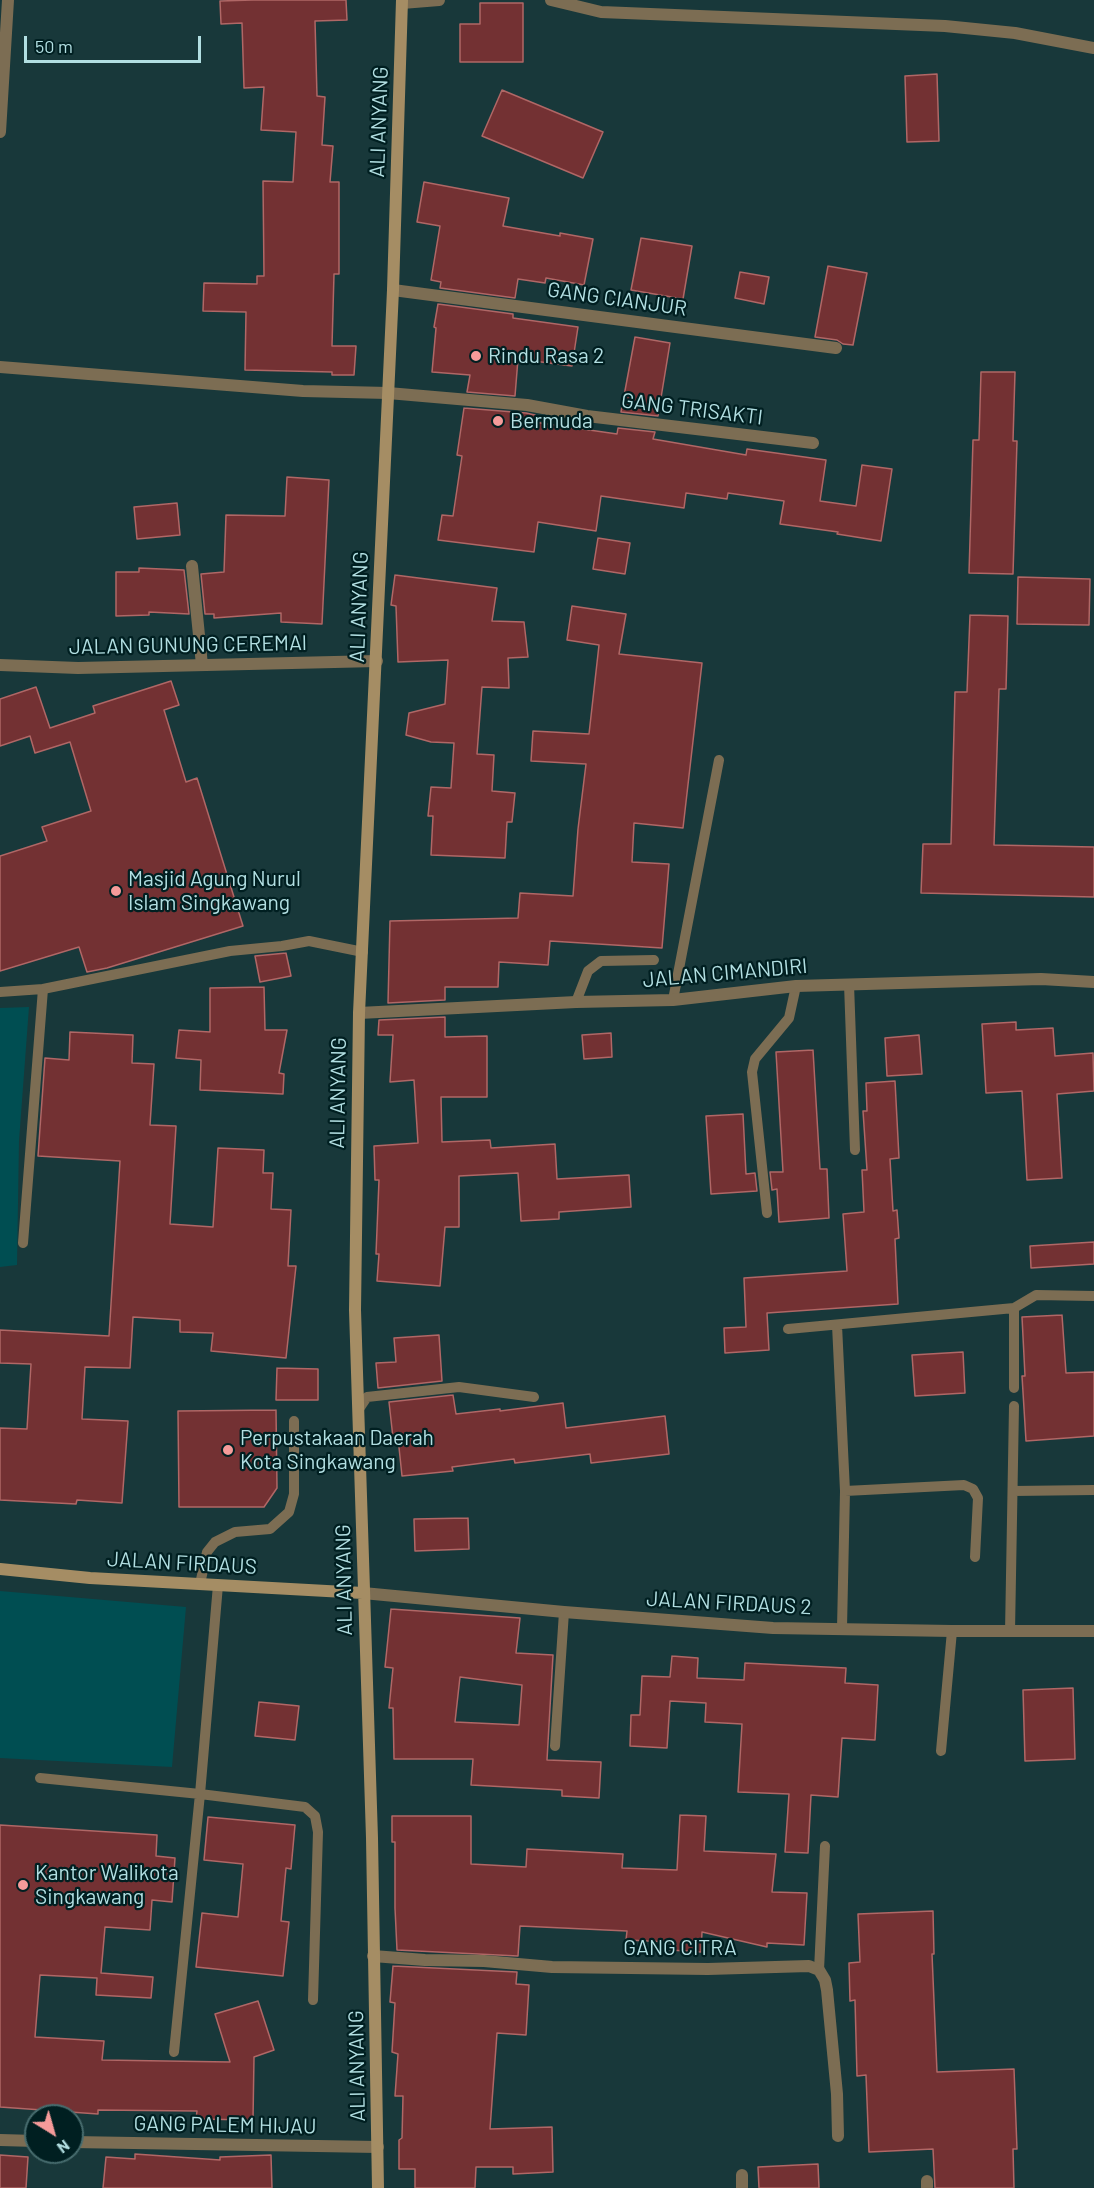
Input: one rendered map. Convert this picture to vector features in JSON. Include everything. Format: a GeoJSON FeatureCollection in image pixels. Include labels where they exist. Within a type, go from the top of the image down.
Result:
{"type":"FeatureCollection","features":[{"type":"Feature","properties":{"kind":"street"},"geometry":{"type":"LineString","coordinates":[[0,132],[8,0]]}},
{"type":"Feature","properties":{"kind":"street"},"geometry":{"type":"LineString","coordinates":[[402,2],[439,0]]}},
{"type":"Feature","properties":{"kind":"street"},"geometry":{"type":"LineString","coordinates":[[551,0],[601,12],[945,26],[1015,33],[1094,48]]}},
{"type":"Feature","properties":{"kind":"street","name":"ALI ANYANG"},"geometry":{"type":"LineString","coordinates":[[378,2188],[372,1838],[356,1310],[359,1013],[393,291],[402,2]]}},
{"type":"Feature","properties":{"kind":"street","name":"GANG CIANJUR"},"geometry":{"type":"LineString","coordinates":[[393,291],[836,348]]}},
{"type":"Feature","properties":{"kind":"street","name":"GANG TRISAKTI"},"geometry":{"type":"LineString","coordinates":[[0,367],[303,391],[388,393],[527,405],[587,416],[813,443]]}},
{"type":"Feature","properties":{"kind":"street"},"geometry":{"type":"LineString","coordinates":[[192,566],[202,665]]}},
{"type":"Feature","properties":{"kind":"street","name":"JALAN GUNUNG CEREMAI"},"geometry":{"type":"LineString","coordinates":[[0,665],[78,668],[377,661]]}},
{"type":"Feature","properties":{"kind":"street","name":"JALAN CIMANDIRI"},"geometry":{"type":"LineString","coordinates":[[359,1013],[576,1002],[673,1000],[796,986],[1041,979],[1094,982]]}},
{"type":"Feature","properties":{"kind":"street","name":"JALAN FIRDAUS"},"geometry":{"type":"LineString","coordinates":[[0,1569],[90,1578],[363,1593]]}},
{"type":"Feature","properties":{"kind":"street","name":"JALAN FIRDAUS 2"},"geometry":{"type":"LineString","coordinates":[[363,1593],[564,1612],[773,1628],[1094,1631]]}},
{"type":"Feature","properties":{"kind":"street","name":"GANG CITRA"},"geometry":{"type":"LineString","coordinates":[[373,1956],[484,1961],[552,1967],[708,1969],[809,1966],[819,1970]]}},
{"type":"Feature","properties":{"kind":"street"},"geometry":{"type":"LineString","coordinates":[[819,1970],[825,1980],[829,2001],[837,2094],[837,2136]]}},
{"type":"Feature","properties":{"kind":"street"},"geometry":{"type":"LineString","coordinates":[[0,2140],[24,2141]]}},
{"type":"Feature","properties":{"kind":"street","name":"GANG PALEM HIJAU"},"geometry":{"type":"LineString","coordinates":[[84,2142],[378,2147]]}},
{"type":"Feature","properties":{"kind":"lane"},"geometry":{"type":"LineString","coordinates":[[673,1000],[719,760]]}},
{"type":"Feature","properties":{"kind":"lane"},"geometry":{"type":"LineString","coordinates":[[0,992],[43,989],[230,951],[282,946],[309,940],[363,952]]}},
{"type":"Feature","properties":{"kind":"lane"},"geometry":{"type":"LineString","coordinates":[[576,1002],[588,971],[601,961],[654,960]]}},
{"type":"Feature","properties":{"kind":"lane"},"geometry":{"type":"LineString","coordinates":[[849,984],[855,1150]]}},
{"type":"Feature","properties":{"kind":"lane"},"geometry":{"type":"LineString","coordinates":[[767,1213],[752,1072],[755,1059],[789,1018],[796,986]]}},
{"type":"Feature","properties":{"kind":"lane"},"geometry":{"type":"LineString","coordinates":[[23,1243],[43,989]]}},
{"type":"Feature","properties":{"kind":"lane"},"geometry":{"type":"LineString","coordinates":[[788,1329],[1014,1308],[1036,1295],[1094,1296]]}},
{"type":"Feature","properties":{"kind":"lane"},"geometry":{"type":"LineString","coordinates":[[1014,1308],[1014,1388]]}},
{"type":"Feature","properties":{"kind":"lane"},"geometry":{"type":"LineString","coordinates":[[837,1325],[845,1491],[842,1628]]}},
{"type":"Feature","properties":{"kind":"lane"},"geometry":{"type":"LineString","coordinates":[[358,1409],[367,1397],[459,1387],[534,1397]]}},
{"type":"Feature","properties":{"kind":"lane"},"geometry":{"type":"LineString","coordinates":[[1010,1632],[1014,1406]]}},
{"type":"Feature","properties":{"kind":"lane"},"geometry":{"type":"LineString","coordinates":[[200,1584],[207,1552],[214,1542],[235,1532],[270,1529],[288,1512],[294,1494],[294,1421]]}},
{"type":"Feature","properties":{"kind":"lane"},"geometry":{"type":"LineString","coordinates":[[845,1491],[964,1485],[973,1489],[978,1498],[975,1557]]}},
{"type":"Feature","properties":{"kind":"lane"},"geometry":{"type":"LineString","coordinates":[[1013,1491],[1094,1490]]}},
{"type":"Feature","properties":{"kind":"lane"},"geometry":{"type":"LineString","coordinates":[[174,2052],[218,1585]]}},
{"type":"Feature","properties":{"kind":"lane"},"geometry":{"type":"LineString","coordinates":[[555,1746],[564,1612]]}},
{"type":"Feature","properties":{"kind":"lane"},"geometry":{"type":"LineString","coordinates":[[941,1751],[952,1631]]}},
{"type":"Feature","properties":{"kind":"lane"},"geometry":{"type":"LineString","coordinates":[[40,1778],[305,1807],[315,1816],[318,1832],[313,2000]]}},
{"type":"Feature","properties":{"kind":"lane"},"geometry":{"type":"LineString","coordinates":[[819,1970],[825,1846]]}},
{"type":"Feature","properties":{"kind":"shaded area"},"geometry":{"type":"Polygon","coordinates":[[[29,1007],[19,1141],[17,1265],[0,1267],[0,1008],[29,1007]]]}},
{"type":"Feature","properties":{"kind":"shaded area"},"geometry":{"type":"Polygon","coordinates":[[[0,1591],[186,1607],[172,1767],[0,1758],[0,1591]]]}},
{"type":"Feature","properties":{"kind":"building"},"geometry":{"type":"Polygon","coordinates":[[[346,0],[347,20],[315,21],[317,96],[325,97],[322,145],[333,146],[330,182],[339,182],[339,274],[334,274],[332,346],[356,346],[354,375],[332,375],[332,372],[245,370],[246,312],[203,311],[204,283],[257,284],[257,276],[264,276],[263,181],[293,182],[296,132],[261,130],[264,87],[244,88],[242,23],[221,24],[220,1],[346,0]]]}},
{"type":"Feature","properties":{"kind":"building"},"geometry":{"type":"Polygon","coordinates":[[[480,3],[523,3],[523,62],[460,62],[460,24],[480,24],[480,3]]]}},
{"type":"Feature","properties":{"kind":"building"},"geometry":{"type":"Polygon","coordinates":[[[937,74],[939,141],[907,142],[905,76],[937,74]]]}},
{"type":"Feature","properties":{"kind":"building"},"geometry":{"type":"Polygon","coordinates":[[[502,90],[603,132],[583,178],[482,136],[502,90]]]}},
{"type":"Feature","properties":{"kind":"building"},"geometry":{"type":"Polygon","coordinates":[[[424,182],[509,198],[503,226],[593,239],[584,285],[546,278],[545,283],[518,279],[515,298],[440,288],[441,282],[431,280],[440,226],[417,222],[424,182]]]}},
{"type":"Feature","properties":{"kind":"building"},"geometry":{"type":"Polygon","coordinates":[[[641,238],[692,246],[683,299],[631,290],[641,238]]]}},
{"type":"Feature","properties":{"kind":"building"},"geometry":{"type":"Polygon","coordinates":[[[828,266],[867,273],[853,345],[815,337],[828,266]]]}},
{"type":"Feature","properties":{"kind":"building"},"geometry":{"type":"Polygon","coordinates":[[[740,272],[769,277],[764,304],[735,298],[740,272]]]}},
{"type":"Feature","properties":{"kind":"building"},"geometry":{"type":"Polygon","coordinates":[[[438,304],[513,314],[513,318],[578,327],[572,366],[518,359],[515,396],[467,392],[470,375],[432,372],[436,328],[434,327],[438,304]]]}},
{"type":"Feature","properties":{"kind":"building"},"geometry":{"type":"Polygon","coordinates":[[[635,337],[670,343],[658,416],[621,412],[635,337]]]}},
{"type":"Feature","properties":{"kind":"building"},"geometry":{"type":"Polygon","coordinates":[[[981,372],[1015,372],[1013,441],[1017,441],[1013,574],[969,573],[973,440],[979,440],[981,372]]]}},
{"type":"Feature","properties":{"kind":"building"},"geometry":{"type":"Polygon","coordinates":[[[464,408],[526,413],[535,415],[534,422],[617,434],[618,428],[655,432],[653,439],[746,455],[747,449],[826,460],[820,501],[856,506],[862,465],[892,469],[881,541],[780,524],[784,501],[728,493],[727,499],[686,493],[684,508],[601,496],[596,531],[538,522],[534,552],[438,540],[442,515],[453,516],[462,456],[457,455],[464,408]]]}},
{"type":"Feature","properties":{"kind":"building"},"geometry":{"type":"Polygon","coordinates":[[[287,477],[329,480],[322,624],[281,622],[281,613],[214,618],[214,614],[205,614],[201,574],[224,572],[226,515],[285,516],[287,477]]]}},
{"type":"Feature","properties":{"kind":"building"},"geometry":{"type":"Polygon","coordinates":[[[177,503],[180,535],[137,539],[134,507],[177,503]]]}},
{"type":"Feature","properties":{"kind":"building"},"geometry":{"type":"Polygon","coordinates":[[[598,538],[630,543],[625,574],[593,569],[598,538]]]}},
{"type":"Feature","properties":{"kind":"building"},"geometry":{"type":"Polygon","coordinates":[[[139,568],[184,570],[189,614],[149,612],[149,615],[116,616],[116,572],[139,572],[139,568]]]}},
{"type":"Feature","properties":{"kind":"building"},"geometry":{"type":"Polygon","coordinates":[[[395,575],[497,588],[492,621],[524,622],[528,657],[508,658],[509,688],[482,687],[477,754],[494,755],[492,791],[515,793],[512,822],[507,822],[505,858],[431,855],[433,816],[428,816],[431,787],[451,788],[454,743],[431,742],[406,735],[409,713],[445,704],[448,660],[398,662],[396,606],[391,605],[395,575]]]}},
{"type":"Feature","properties":{"kind":"building"},"geometry":{"type":"Polygon","coordinates":[[[1018,577],[1090,579],[1089,625],[1017,624],[1018,577]]]}},
{"type":"Feature","properties":{"kind":"building"},"geometry":{"type":"Polygon","coordinates":[[[572,606],[626,614],[619,654],[702,663],[683,828],[634,823],[632,862],[669,864],[662,948],[550,941],[548,965],[499,962],[498,987],[445,987],[445,1000],[388,1003],[390,921],[518,918],[520,893],[573,896],[586,764],[531,761],[533,731],[589,734],[599,645],[567,640],[572,606]]]}},
{"type":"Feature","properties":{"kind":"building"},"geometry":{"type":"Polygon","coordinates":[[[970,615],[1008,616],[1006,689],[999,689],[994,845],[1094,847],[1094,897],[921,893],[923,844],[951,844],[955,692],[967,692],[970,615]]]}},
{"type":"Feature","properties":{"kind":"building","name":"Masjid Agung Nurul Islam Singkawang"},"geometry":{"type":"Polygon","coordinates":[[[171,681],[179,705],[164,710],[186,782],[197,778],[243,926],[107,968],[87,972],[79,947],[0,971],[0,856],[47,841],[42,827],[91,811],[70,742],[35,753],[30,736],[0,746],[0,699],[36,687],[50,728],[95,713],[93,706],[171,681]]]}},
{"type":"Feature","properties":{"kind":"building"},"geometry":{"type":"Polygon","coordinates":[[[286,953],[291,976],[260,982],[255,956],[286,953]]]}},
{"type":"Feature","properties":{"kind":"building"},"geometry":{"type":"Polygon","coordinates":[[[264,987],[265,1030],[287,1030],[279,1073],[284,1074],[283,1094],[200,1090],[201,1060],[176,1058],[179,1030],[210,1032],[210,988],[264,987]]]}},
{"type":"Feature","properties":{"kind":"building"},"geometry":{"type":"Polygon","coordinates":[[[445,1017],[445,1037],[487,1036],[487,1097],[441,1097],[442,1142],[490,1140],[491,1148],[555,1144],[557,1179],[629,1175],[631,1207],[559,1212],[559,1219],[521,1221],[518,1173],[459,1176],[459,1227],[445,1227],[440,1286],[377,1281],[379,1180],[375,1180],[374,1146],[418,1143],[414,1080],[390,1082],[393,1035],[378,1035],[379,1020],[445,1017]]]}},
{"type":"Feature","properties":{"kind":"building"},"geometry":{"type":"Polygon","coordinates":[[[1016,1022],[1016,1030],[1053,1028],[1055,1056],[1093,1053],[1094,1091],[1057,1094],[1062,1178],[1027,1180],[1022,1091],[986,1093],[982,1024],[1016,1022]]]}},
{"type":"Feature","properties":{"kind":"building"},"geometry":{"type":"Polygon","coordinates":[[[70,1032],[133,1035],[132,1063],[154,1064],[150,1125],[176,1126],[170,1224],[213,1227],[218,1148],[264,1150],[263,1173],[273,1173],[271,1209],[291,1210],[288,1266],[296,1266],[286,1358],[211,1351],[213,1333],[180,1332],[180,1320],[133,1317],[130,1368],[85,1367],[82,1419],[128,1421],[122,1503],[77,1500],[76,1504],[0,1500],[0,1428],[27,1429],[31,1364],[0,1363],[0,1330],[109,1336],[120,1161],[38,1156],[45,1058],[69,1060],[70,1032]]]}},
{"type":"Feature","properties":{"kind":"building"},"geometry":{"type":"Polygon","coordinates":[[[611,1033],[612,1057],[584,1059],[582,1035],[611,1033]]]}},
{"type":"Feature","properties":{"kind":"building"},"geometry":{"type":"Polygon","coordinates":[[[919,1035],[922,1074],[887,1076],[885,1038],[919,1035]]]}},
{"type":"Feature","properties":{"kind":"building"},"geometry":{"type":"Polygon","coordinates":[[[813,1050],[820,1169],[827,1169],[829,1218],[779,1222],[777,1189],[772,1190],[770,1172],[783,1172],[776,1052],[813,1050]]]}},
{"type":"Feature","properties":{"kind":"building"},"geometry":{"type":"Polygon","coordinates":[[[895,1081],[899,1158],[890,1159],[893,1211],[897,1210],[899,1238],[895,1239],[898,1304],[767,1313],[769,1350],[725,1353],[724,1328],[746,1327],[744,1278],[847,1271],[843,1214],[864,1212],[862,1170],[867,1170],[863,1111],[867,1111],[866,1083],[895,1081]]]}},
{"type":"Feature","properties":{"kind":"building"},"geometry":{"type":"Polygon","coordinates":[[[743,1114],[746,1174],[755,1173],[757,1191],[711,1194],[706,1116],[743,1114]]]}},
{"type":"Feature","properties":{"kind":"building"},"geometry":{"type":"Polygon","coordinates":[[[1094,1242],[1094,1264],[1031,1268],[1030,1246],[1094,1242]]]}},
{"type":"Feature","properties":{"kind":"building"},"geometry":{"type":"Polygon","coordinates":[[[1062,1315],[1066,1373],[1094,1372],[1094,1436],[1026,1441],[1022,1376],[1025,1376],[1022,1317],[1062,1315]]]}},
{"type":"Feature","properties":{"kind":"building"},"geometry":{"type":"Polygon","coordinates":[[[439,1335],[442,1381],[378,1388],[376,1363],[396,1362],[394,1338],[439,1335]]]}},
{"type":"Feature","properties":{"kind":"building"},"geometry":{"type":"Polygon","coordinates":[[[963,1352],[965,1393],[915,1396],[912,1355],[963,1352]]]}},
{"type":"Feature","properties":{"kind":"building"},"geometry":{"type":"Polygon","coordinates":[[[277,1368],[318,1369],[318,1400],[276,1400],[277,1368]]]}},
{"type":"Feature","properties":{"kind":"building"},"geometry":{"type":"Polygon","coordinates":[[[453,1395],[456,1414],[563,1403],[566,1428],[665,1416],[669,1454],[591,1463],[590,1454],[515,1463],[514,1459],[452,1467],[453,1471],[402,1476],[398,1438],[393,1438],[389,1402],[453,1395]]]}},
{"type":"Feature","properties":{"kind":"building","name":"Perpustakaan Daerah Kota Singkawang"},"geometry":{"type":"Polygon","coordinates":[[[276,1410],[277,1488],[264,1507],[179,1507],[178,1411],[276,1410]]]}},
{"type":"Feature","properties":{"kind":"building"},"geometry":{"type":"Polygon","coordinates":[[[468,1518],[469,1549],[415,1551],[414,1519],[468,1518]]]}},
{"type":"Feature","properties":{"kind":"building"},"geometry":{"type":"Polygon","coordinates":[[[391,1609],[520,1618],[516,1653],[553,1655],[547,1760],[601,1762],[599,1798],[562,1796],[562,1790],[471,1785],[473,1759],[394,1759],[393,1708],[389,1708],[393,1668],[385,1667],[391,1609]],[[460,1677],[455,1722],[519,1725],[522,1685],[460,1677]]]}},
{"type":"Feature","properties":{"kind":"building"},"geometry":{"type":"Polygon","coordinates":[[[672,1656],[698,1658],[697,1678],[744,1680],[745,1663],[846,1668],[845,1683],[878,1685],[875,1740],[842,1738],[838,1797],[811,1795],[808,1853],[785,1852],[789,1794],[738,1792],[742,1724],[705,1722],[706,1703],[670,1701],[667,1748],[630,1746],[631,1715],[640,1715],[642,1676],[670,1677],[672,1656]]]}},
{"type":"Feature","properties":{"kind":"building"},"geometry":{"type":"Polygon","coordinates":[[[1073,1688],[1075,1759],[1025,1761],[1023,1690],[1073,1688]]]}},
{"type":"Feature","properties":{"kind":"building"},"geometry":{"type":"Polygon","coordinates":[[[259,1702],[299,1706],[295,1740],[255,1736],[259,1702]]]}},
{"type":"Feature","properties":{"kind":"building"},"geometry":{"type":"Polygon","coordinates":[[[680,1815],[706,1816],[704,1851],[776,1854],[772,1892],[807,1893],[804,1945],[767,1943],[767,1947],[702,1932],[701,1952],[670,1950],[671,1942],[626,1940],[627,1931],[520,1926],[518,1956],[397,1950],[395,1842],[392,1842],[392,1816],[471,1816],[471,1864],[526,1867],[527,1849],[623,1854],[622,1868],[677,1870],[680,1815]]]}},
{"type":"Feature","properties":{"kind":"building"},"geometry":{"type":"Polygon","coordinates":[[[208,1817],[295,1825],[291,1869],[286,1868],[281,1921],[289,1922],[283,1976],[196,1967],[202,1913],[238,1917],[243,1864],[204,1860],[208,1817]]]}},
{"type":"Feature","properties":{"kind":"building"},"geometry":{"type":"Polygon","coordinates":[[[0,1825],[157,1835],[156,1856],[175,1858],[172,1902],[152,1900],[150,1930],[105,1927],[101,1973],[153,1977],[151,1998],[96,1995],[97,1978],[40,1975],[35,2037],[104,2041],[102,2060],[230,2062],[215,2014],[258,2001],[274,2050],[254,2057],[253,2120],[196,2119],[197,2111],[98,2110],[98,2114],[84,2113],[84,2104],[24,2104],[24,2109],[0,2107],[0,1825]]]}},
{"type":"Feature","properties":{"kind":"building"},"geometry":{"type":"Polygon","coordinates":[[[933,1911],[934,1954],[932,1954],[937,2072],[1014,2069],[1017,2149],[1013,2149],[1014,2188],[935,2188],[933,2149],[869,2152],[866,2075],[857,2076],[855,2000],[850,2001],[849,1963],[860,1962],[858,1914],[933,1911]]]}},
{"type":"Feature","properties":{"kind":"building"},"geometry":{"type":"Polygon","coordinates":[[[393,1966],[517,1972],[516,1984],[529,1985],[526,2035],[497,2033],[490,2129],[552,2127],[553,2172],[513,2174],[513,2167],[476,2167],[475,2188],[415,2188],[415,2169],[399,2169],[403,2096],[395,2096],[398,2054],[392,2052],[395,2003],[390,2002],[393,1966]]]}},
{"type":"Feature","properties":{"kind":"building"},"geometry":{"type":"Polygon","coordinates":[[[135,2154],[220,2160],[220,2157],[271,2155],[272,2188],[103,2188],[106,2157],[135,2159],[135,2154]]]}},
{"type":"Feature","properties":{"kind":"building"},"geometry":{"type":"Polygon","coordinates":[[[0,2155],[24,2157],[24,2164],[28,2164],[26,2188],[0,2188],[0,2155]]]}},
{"type":"Feature","properties":{"kind":"building"},"geometry":{"type":"Polygon","coordinates":[[[818,2164],[819,2188],[759,2188],[758,2167],[818,2164]]]}},
{"type":"Feature","properties":{"kind":"place","name":"Rindu Rasa 2"},"geometry":{"type":"Point","coordinates":[476,356]}},
{"type":"Feature","properties":{"kind":"place","name":"Bermuda"},"geometry":{"type":"Point","coordinates":[498,421]}},
{"type":"Feature","properties":{"kind":"place","name":"Masjid Agung Nurul Islam Singkawang"},"geometry":{"type":"Point","coordinates":[116,891]}},
{"type":"Feature","properties":{"kind":"place","name":"Perpustakaan Daerah Kota Singkawang"},"geometry":{"type":"Point","coordinates":[228,1450]}},
{"type":"Feature","properties":{"kind":"place","name":"Kantor Walikota Singkawang"},"geometry":{"type":"Point","coordinates":[23,1885]}}]}
